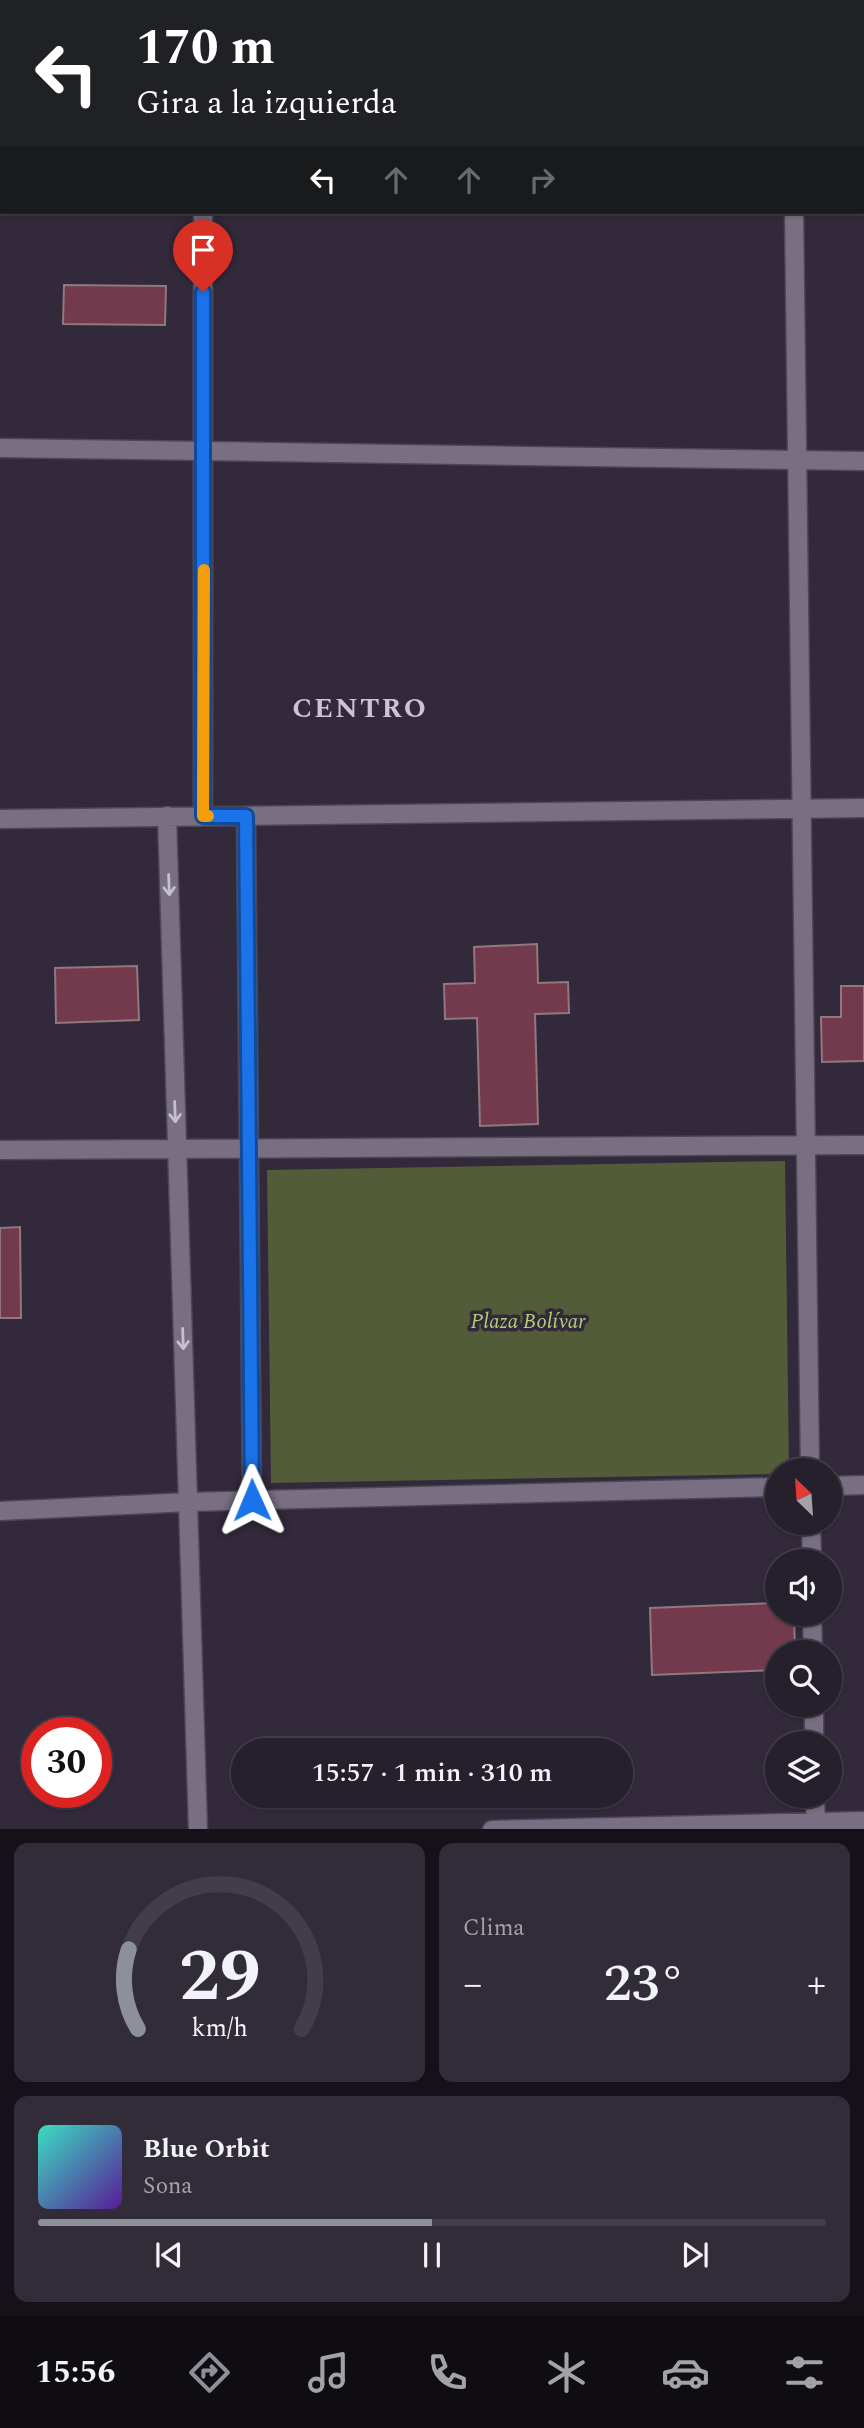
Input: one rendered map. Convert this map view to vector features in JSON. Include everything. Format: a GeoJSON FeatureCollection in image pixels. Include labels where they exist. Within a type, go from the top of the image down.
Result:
{"type":"FeatureCollection","features":[{"type":"Feature","properties":{"kind":"street"},"geometry":{"type":"LineString","coordinates":[[203,214],[203,816]]}},
{"type":"Feature","properties":{"kind":"street"},"geometry":{"type":"LineString","coordinates":[[794,214],[810,1458]]}},
{"type":"Feature","properties":{"kind":"street"},"geometry":{"type":"LineString","coordinates":[[0,448],[864,461]]}},
{"type":"Feature","properties":{"kind":"street"},"geometry":{"type":"LineString","coordinates":[[0,818],[864,808]]}},
{"type":"Feature","properties":{"kind":"street"},"geometry":{"type":"LineString","coordinates":[[167,816],[198,1829]]}},
{"type":"Feature","properties":{"kind":"street"},"geometry":{"type":"LineString","coordinates":[[246,816],[252,1500]]}},
{"type":"Feature","properties":{"kind":"street"},"geometry":{"type":"LineString","coordinates":[[0,1150],[864,1145]]}},
{"type":"Feature","properties":{"kind":"street"},"geometry":{"type":"LineString","coordinates":[[842,1486],[864,1485]]}},
{"type":"Feature","properties":{"kind":"street"},"geometry":{"type":"LineString","coordinates":[[0,1511],[252,1500],[765,1487]]}},
{"type":"Feature","properties":{"kind":"street"},"geometry":{"type":"LineString","coordinates":[[815,1808],[816,1826]]}},
{"type":"Feature","properties":{"kind":"street"},"geometry":{"type":"LineString","coordinates":[[492,1829],[816,1826],[864,1821]]}},
{"type":"Feature","properties":{"kind":"green space","name":"Plaza Bolívar"},"geometry":{"type":"Polygon","coordinates":[[[785,1161],[789,1458],[765,1458],[765,1474],[271,1483],[267,1170],[785,1161]]]}},
{"type":"Feature","properties":{"kind":"building"},"geometry":{"type":"Polygon","coordinates":[[[64,285],[166,286],[165,325],[63,324],[64,285]]]}},
{"type":"Feature","properties":{"kind":"building"},"geometry":{"type":"Polygon","coordinates":[[[537,944],[538,983],[568,982],[569,1013],[535,1014],[538,1124],[480,1126],[477,1018],[445,1019],[444,984],[475,983],[474,947],[537,944]]]}},
{"type":"Feature","properties":{"kind":"building"},"geometry":{"type":"Polygon","coordinates":[[[137,966],[139,1020],[56,1023],[55,968],[137,966]]]}},
{"type":"Feature","properties":{"kind":"building"},"geometry":{"type":"Polygon","coordinates":[[[841,986],[864,986],[864,1061],[822,1062],[821,1017],[841,1017],[841,986]]]}},
{"type":"Feature","properties":{"kind":"building"},"geometry":{"type":"Polygon","coordinates":[[[20,1227],[21,1318],[0,1318],[0,1228],[20,1227]]]}},
{"type":"Feature","properties":{"kind":"building"},"geometry":{"type":"Polygon","coordinates":[[[765,1603],[765,1626],[794,1626],[795,1640],[765,1640],[765,1670],[652,1675],[650,1608],[765,1603]]]}},
{"type":"Feature","properties":{"kind":"slow traffic"},"geometry":{"type":"LineString","coordinates":[[204,570],[203,816],[208,816]]}},
{"type":"Feature","properties":{"kind":"district","name":"CENTRO"},"geometry":{"type":"Point","coordinates":[360,708]}},
{"type":"Feature","properties":{"kind":"route"},"geometry":{"type":"LineString","coordinates":[[203,292],[203,816],[246,816],[252,1500]]}}]}
